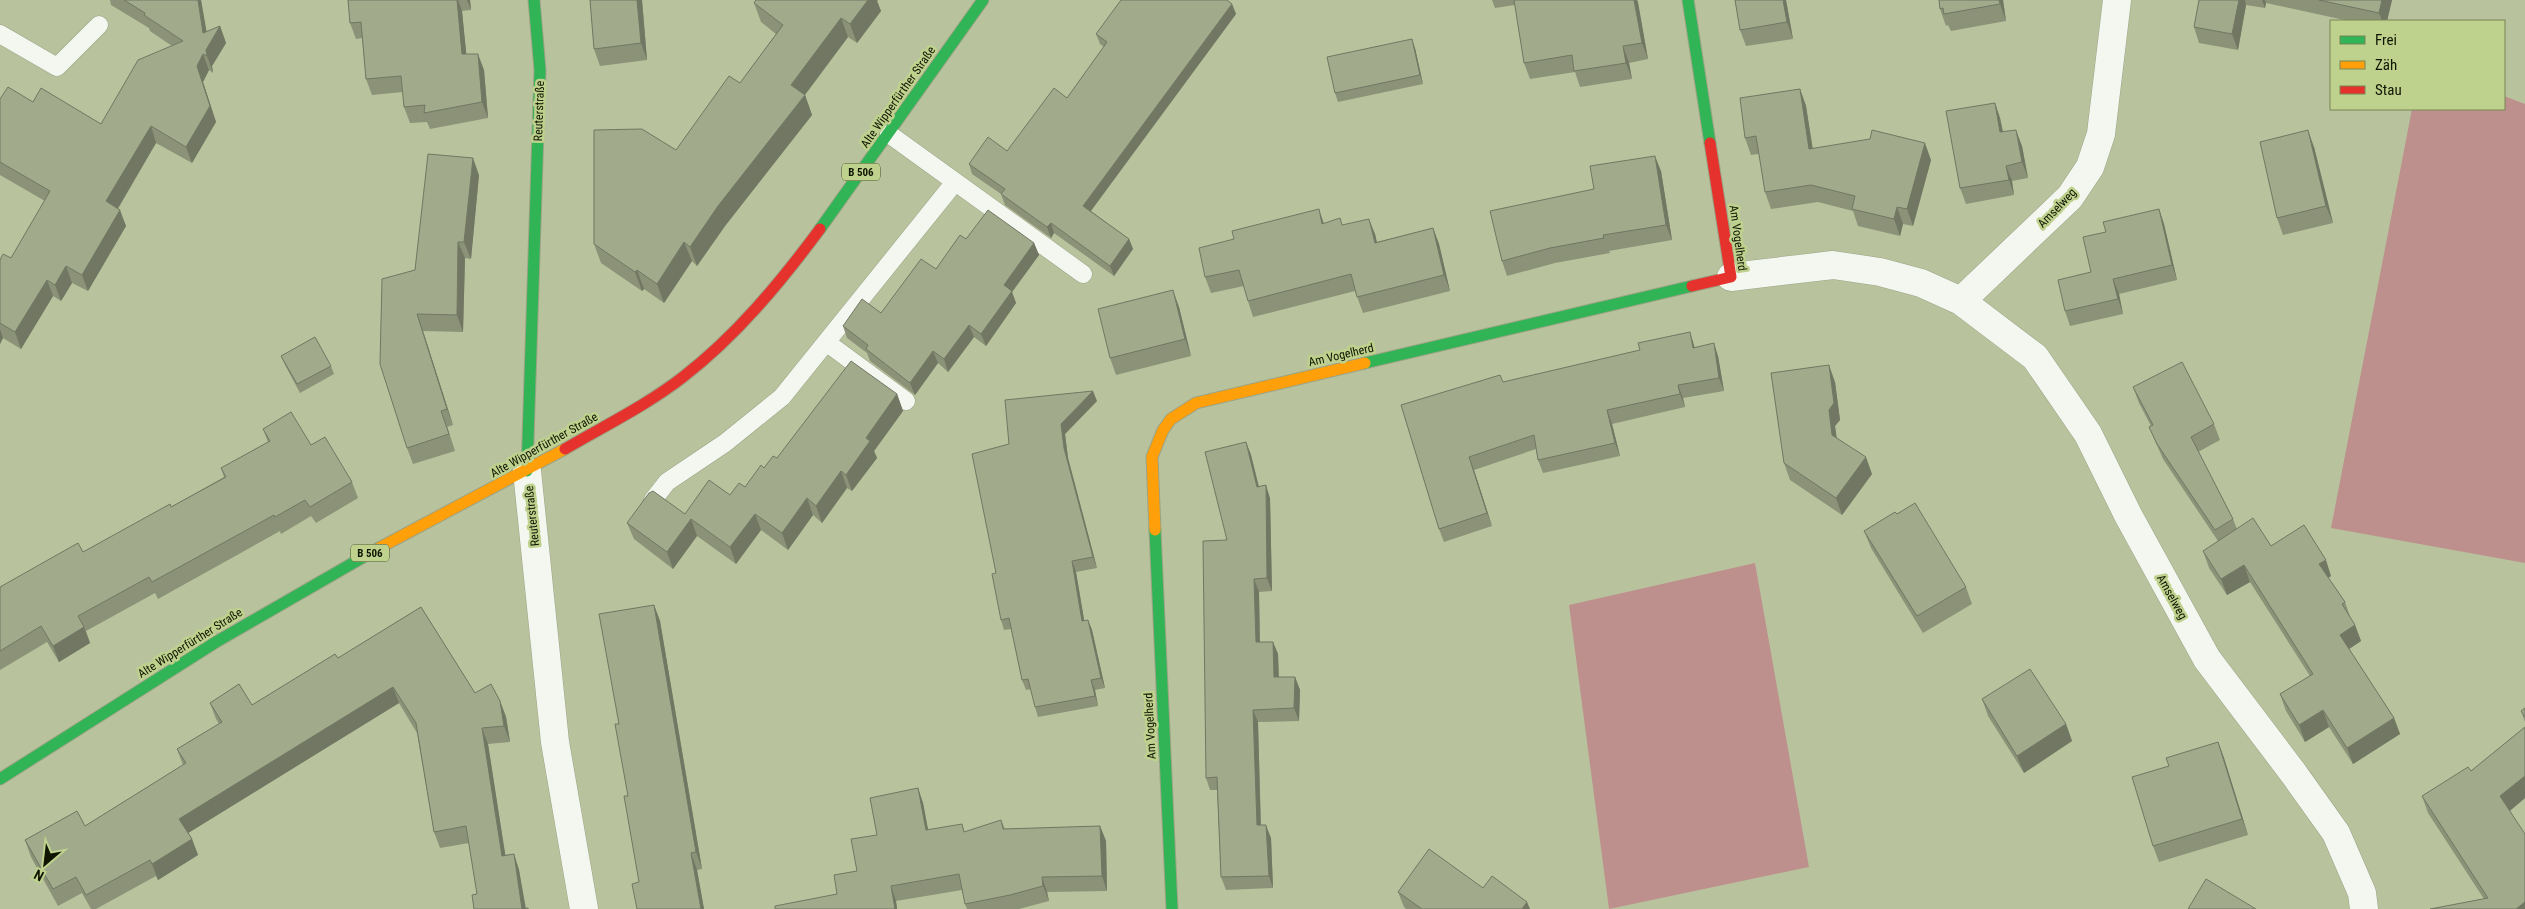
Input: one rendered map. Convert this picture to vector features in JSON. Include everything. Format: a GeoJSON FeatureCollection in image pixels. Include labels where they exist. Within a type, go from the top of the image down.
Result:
{"type":"FeatureCollection","features":[{"type":"Feature","properties":{"kind":"street","name":"Reuterstraße"},"geometry":{"type":"LineString","coordinates":[[534,0],[540,70],[528,471],[555,742],[584,909]]}},
{"type":"Feature","properties":{"kind":"street","name":"Alte Wipperfürther Straße"},"geometry":{"type":"LineString","coordinates":[[0,779],[216,642],[392,540],[528,471],[640,406],[682,378],[729,338],[763,300],[818,231],[983,0]]}},
{"type":"Feature","properties":{"kind":"street","name":"Am Vogelherd"},"geometry":{"type":"LineString","coordinates":[[1172,909],[1152,457],[1161,429],[1176,415],[1196,403],[1731,277],[1688,0]]}},
{"type":"Feature","properties":{"kind":"street","name":"Amselweg"},"geometry":{"type":"LineString","coordinates":[[1961,301],[2070,197],[2090,168],[2101,134],[2117,0]]}},
{"type":"Feature","properties":{"kind":"street","name":"Amselweg"},"geometry":{"type":"LineString","coordinates":[[1731,277],[1833,265],[1880,272],[1921,283],[1961,301],[2035,358],[2088,434],[2128,515],[2206,659],[2294,774],[2336,833],[2362,893],[2364,909]]}},
{"type":"Feature","properties":{"kind":"lane"},"geometry":{"type":"LineString","coordinates":[[0,34],[57,66],[98,25]]}},
{"type":"Feature","properties":{"kind":"lane"},"geometry":{"type":"LineString","coordinates":[[889,134],[1083,274]]}},
{"type":"Feature","properties":{"kind":"lane"},"geometry":{"type":"LineString","coordinates":[[653,500],[667,482],[725,443],[782,397],[955,182]]}},
{"type":"Feature","properties":{"kind":"lane"},"geometry":{"type":"LineString","coordinates":[[826,342],[906,402]]}},
{"type":"Feature","properties":{"kind":"shaded area"},"geometry":{"type":"Polygon","coordinates":[[[2505,96],[2525,104],[2525,563],[2331,528],[2412,110],[2505,110],[2505,96]]]}},
{"type":"Feature","properties":{"kind":"shaded area"},"geometry":{"type":"Polygon","coordinates":[[[1755,563],[1809,867],[1609,909],[1569,605],[1755,563]]]}},
{"type":"Feature","properties":{"kind":"building"},"geometry":{"type":"Polygon","coordinates":[[[124,0],[198,0],[203,33],[220,26],[206,50],[207,56],[203,54],[197,66],[210,106],[186,147],[151,126],[106,201],[120,210],[82,275],[66,266],[55,285],[47,280],[15,332],[0,323],[0,260],[3,254],[11,258],[50,191],[0,162],[0,99],[8,87],[33,102],[41,88],[101,124],[138,60],[183,41],[124,0]]]}},
{"type":"Feature","properties":{"kind":"building"},"geometry":{"type":"Polygon","coordinates":[[[348,0],[457,0],[462,54],[478,54],[482,102],[424,113],[425,105],[404,107],[401,76],[366,79],[361,22],[350,23],[348,0]]]}},
{"type":"Feature","properties":{"kind":"building"},"geometry":{"type":"Polygon","coordinates":[[[590,0],[637,0],[641,43],[594,49],[590,0]]]}},
{"type":"Feature","properties":{"kind":"building"},"geometry":{"type":"Polygon","coordinates":[[[756,0],[868,0],[850,24],[841,18],[791,85],[805,95],[718,206],[690,247],[684,242],[657,284],[637,270],[635,272],[594,244],[594,130],[642,129],[676,150],[729,76],[740,83],[783,25],[754,3],[756,0]]]}},
{"type":"Feature","properties":{"kind":"building"},"geometry":{"type":"Polygon","coordinates":[[[1121,0],[1227,0],[1232,4],[1083,206],[1129,239],[1110,266],[1051,223],[1047,227],[1001,194],[1005,189],[969,164],[988,137],[1007,151],[1054,88],[1067,98],[1107,42],[1096,34],[1121,0]]]}},
{"type":"Feature","properties":{"kind":"building"},"geometry":{"type":"Polygon","coordinates":[[[1514,0],[1634,0],[1642,43],[1623,46],[1626,63],[1574,71],[1572,55],[1524,63],[1514,0]]]}},
{"type":"Feature","properties":{"kind":"building"},"geometry":{"type":"Polygon","coordinates":[[[1735,0],[1783,0],[1787,22],[1740,30],[1735,0]]]}},
{"type":"Feature","properties":{"kind":"building"},"geometry":{"type":"Polygon","coordinates":[[[1939,0],[1999,0],[2000,4],[1944,14],[1943,8],[1940,9],[1939,0]]]}},
{"type":"Feature","properties":{"kind":"building"},"geometry":{"type":"Polygon","coordinates":[[[2199,0],[2239,0],[2232,34],[2194,27],[2199,0]]]}},
{"type":"Feature","properties":{"kind":"building"},"geometry":{"type":"Polygon","coordinates":[[[2319,0],[2382,0],[2379,13],[2319,0]]]}},
{"type":"Feature","properties":{"kind":"building"},"geometry":{"type":"Polygon","coordinates":[[[1412,39],[1420,75],[1335,93],[1327,57],[1412,39]]]}},
{"type":"Feature","properties":{"kind":"building"},"geometry":{"type":"Polygon","coordinates":[[[1800,89],[1809,149],[1870,139],[1872,130],[1925,143],[1907,209],[1897,207],[1894,219],[1852,209],[1855,196],[1811,185],[1765,192],[1756,136],[1745,138],[1740,98],[1800,89]]]}},
{"type":"Feature","properties":{"kind":"building"},"geometry":{"type":"Polygon","coordinates":[[[1995,103],[2000,132],[2016,130],[2022,162],[2006,166],[2009,180],[1960,188],[1946,111],[1995,103]]]}},
{"type":"Feature","properties":{"kind":"building"},"geometry":{"type":"Polygon","coordinates":[[[2308,130],[2326,206],[2277,218],[2260,142],[2308,130]]]}},
{"type":"Feature","properties":{"kind":"building"},"geometry":{"type":"Polygon","coordinates":[[[428,154],[473,158],[464,242],[458,242],[457,315],[417,314],[447,409],[441,411],[449,434],[407,448],[380,364],[382,279],[415,270],[428,154]]]}},
{"type":"Feature","properties":{"kind":"building"},"geometry":{"type":"Polygon","coordinates":[[[1655,156],[1666,225],[1603,235],[1604,238],[1550,248],[1502,261],[1490,211],[1594,189],[1590,166],[1655,156]]]}},
{"type":"Feature","properties":{"kind":"building"},"geometry":{"type":"Polygon","coordinates":[[[1319,209],[1322,224],[1340,218],[1342,225],[1369,219],[1375,243],[1433,228],[1444,275],[1357,297],[1351,274],[1248,301],[1239,270],[1205,277],[1199,248],[1234,239],[1232,231],[1319,209]]]}},
{"type":"Feature","properties":{"kind":"building"},"geometry":{"type":"Polygon","coordinates":[[[2159,209],[2172,265],[2113,279],[2118,299],[2065,311],[2058,280],[2091,272],[2083,237],[2106,232],[2103,222],[2159,209]]]}},
{"type":"Feature","properties":{"kind":"building"},"geometry":{"type":"Polygon","coordinates":[[[988,210],[1034,243],[1004,285],[1012,291],[981,334],[969,325],[944,359],[933,351],[910,383],[866,349],[868,345],[843,326],[862,299],[881,313],[921,259],[936,269],[960,235],[966,239],[988,210]]]}},
{"type":"Feature","properties":{"kind":"building"},"geometry":{"type":"Polygon","coordinates":[[[1173,290],[1185,339],[1110,358],[1098,309],[1173,290]]]}},
{"type":"Feature","properties":{"kind":"building"},"geometry":{"type":"Polygon","coordinates":[[[1690,332],[1693,348],[1714,343],[1719,378],[1678,385],[1680,394],[1607,410],[1615,443],[1538,460],[1534,435],[1469,457],[1487,513],[1439,529],[1401,405],[1500,375],[1503,382],[1640,350],[1638,343],[1690,332]]]}},
{"type":"Feature","properties":{"kind":"building"},"geometry":{"type":"Polygon","coordinates":[[[315,337],[331,366],[297,384],[281,356],[315,337]]]}},
{"type":"Feature","properties":{"kind":"building"},"geometry":{"type":"Polygon","coordinates":[[[851,361],[897,394],[866,438],[870,441],[846,475],[841,471],[816,506],[807,498],[782,533],[755,514],[730,547],[691,519],[667,552],[627,523],[649,493],[653,491],[685,514],[709,480],[730,495],[739,483],[745,487],[761,465],[764,468],[773,456],[777,458],[851,361]]]}},
{"type":"Feature","properties":{"kind":"building"},"geometry":{"type":"Polygon","coordinates":[[[2182,362],[2214,424],[2191,437],[2233,519],[2215,530],[2157,444],[2149,427],[2153,425],[2133,387],[2182,362]]]}},
{"type":"Feature","properties":{"kind":"building"},"geometry":{"type":"Polygon","coordinates":[[[1829,365],[1834,403],[1829,410],[1832,435],[1866,457],[1836,498],[1784,463],[1771,373],[1829,365]]]}},
{"type":"Feature","properties":{"kind":"building"},"geometry":{"type":"Polygon","coordinates":[[[1093,391],[1061,424],[1064,448],[1093,557],[1072,561],[1082,621],[1088,620],[1101,678],[1091,680],[1095,696],[1035,707],[1028,679],[1022,680],[1009,618],[1001,620],[992,574],[996,573],[972,454],[1009,444],[1005,400],[1093,391]]]}},
{"type":"Feature","properties":{"kind":"building"},"geometry":{"type":"Polygon","coordinates":[[[291,412],[311,445],[325,437],[352,482],[310,507],[305,500],[275,517],[274,515],[152,582],[149,577],[78,616],[84,627],[53,646],[41,626],[0,651],[0,587],[78,543],[83,552],[170,504],[171,507],[226,477],[221,468],[270,441],[263,429],[291,412]]]}},
{"type":"Feature","properties":{"kind":"building"},"geometry":{"type":"Polygon","coordinates":[[[1246,442],[1257,487],[1266,485],[1267,578],[1254,579],[1256,642],[1273,642],[1274,677],[1295,677],[1294,708],[1253,710],[1257,825],[1266,825],[1269,876],[1221,877],[1217,777],[1206,778],[1203,541],[1227,540],[1205,452],[1246,442]]]}},
{"type":"Feature","properties":{"kind":"building"},"geometry":{"type":"Polygon","coordinates":[[[1915,503],[1966,587],[1917,616],[1864,531],[1895,512],[1897,514],[1915,503]]]}},
{"type":"Feature","properties":{"kind":"building"},"geometry":{"type":"Polygon","coordinates":[[[2253,518],[2271,546],[2304,525],[2326,560],[2319,564],[2345,602],[2342,604],[2355,625],[2340,635],[2394,718],[2347,748],[2323,710],[2299,725],[2280,694],[2313,674],[2244,565],[2221,579],[2203,551],[2253,518]]]}},
{"type":"Feature","properties":{"kind":"building"},"geometry":{"type":"Polygon","coordinates":[[[654,605],[696,852],[691,853],[701,909],[637,909],[632,884],[639,882],[624,796],[628,796],[615,724],[619,724],[599,614],[654,605]]]}},
{"type":"Feature","properties":{"kind":"building"},"geometry":{"type":"Polygon","coordinates":[[[421,607],[475,693],[491,684],[500,701],[504,726],[482,728],[502,856],[514,854],[522,909],[474,909],[472,895],[477,894],[466,826],[434,832],[416,723],[393,687],[179,819],[192,839],[152,864],[150,860],[86,895],[76,877],[53,889],[25,840],[77,811],[85,826],[186,763],[177,749],[222,722],[210,703],[239,684],[252,705],[335,654],[338,658],[421,607]]]}},
{"type":"Feature","properties":{"kind":"building"},"geometry":{"type":"Polygon","coordinates":[[[2030,669],[2066,724],[2017,756],[1982,699],[2030,669]]]}},
{"type":"Feature","properties":{"kind":"building"},"geometry":{"type":"Polygon","coordinates":[[[2525,708],[2525,717],[2521,711],[2525,708]]]}},
{"type":"Feature","properties":{"kind":"building"},"geometry":{"type":"Polygon","coordinates":[[[2525,727],[2525,776],[2500,796],[2525,834],[2525,902],[2516,909],[2430,909],[2488,898],[2422,796],[2468,767],[2471,771],[2525,727]]]}},
{"type":"Feature","properties":{"kind":"building"},"geometry":{"type":"Polygon","coordinates":[[[2218,742],[2242,819],[2153,846],[2132,777],[2169,766],[2166,758],[2218,742]]]}},
{"type":"Feature","properties":{"kind":"building"},"geometry":{"type":"Polygon","coordinates":[[[918,788],[926,830],[962,824],[964,832],[1001,820],[1003,829],[1100,826],[1102,876],[1042,877],[1043,886],[965,904],[959,874],[891,886],[895,909],[775,909],[775,906],[837,894],[834,875],[857,871],[851,839],[877,835],[870,798],[918,788]]]}},
{"type":"Feature","properties":{"kind":"building"},"geometry":{"type":"Polygon","coordinates":[[[1429,849],[1483,888],[1492,876],[1527,902],[1522,909],[1422,909],[1398,892],[1429,849]]]}},
{"type":"Feature","properties":{"kind":"building"},"geometry":{"type":"Polygon","coordinates":[[[2206,879],[2256,909],[2188,909],[2206,879]]]}},
{"type":"Feature","properties":{"kind":"traffic: fast"},"geometry":{"type":"LineString","coordinates":[[527,471],[540,70],[534,0]]}},
{"type":"Feature","properties":{"kind":"traffic: fast"},"geometry":{"type":"LineString","coordinates":[[820,229],[983,0]]}},
{"type":"Feature","properties":{"kind":"traffic: fast"},"geometry":{"type":"LineString","coordinates":[[1688,0],[1710,143]]}},
{"type":"Feature","properties":{"kind":"traffic: fast"},"geometry":{"type":"LineString","coordinates":[[1365,363],[1692,286]]}},
{"type":"Feature","properties":{"kind":"traffic: fast"},"geometry":{"type":"LineString","coordinates":[[1155,530],[1172,909]]}},
{"type":"Feature","properties":{"kind":"traffic: fast"},"geometry":{"type":"LineString","coordinates":[[0,779],[216,642],[379,548]]}},
{"type":"Feature","properties":{"kind":"traffic: slow"},"geometry":{"type":"LineString","coordinates":[[1155,530],[1152,457],[1163,430],[1171,419],[1196,403],[1365,363]]}},
{"type":"Feature","properties":{"kind":"traffic: slow"},"geometry":{"type":"LineString","coordinates":[[379,548],[565,449]]}},
{"type":"Feature","properties":{"kind":"traffic: jam"},"geometry":{"type":"LineString","coordinates":[[1692,286],[1731,277],[1710,143]]}},
{"type":"Feature","properties":{"kind":"traffic: jam"},"geometry":{"type":"LineString","coordinates":[[565,449],[655,397],[702,361],[756,308],[820,229]]}}]}
